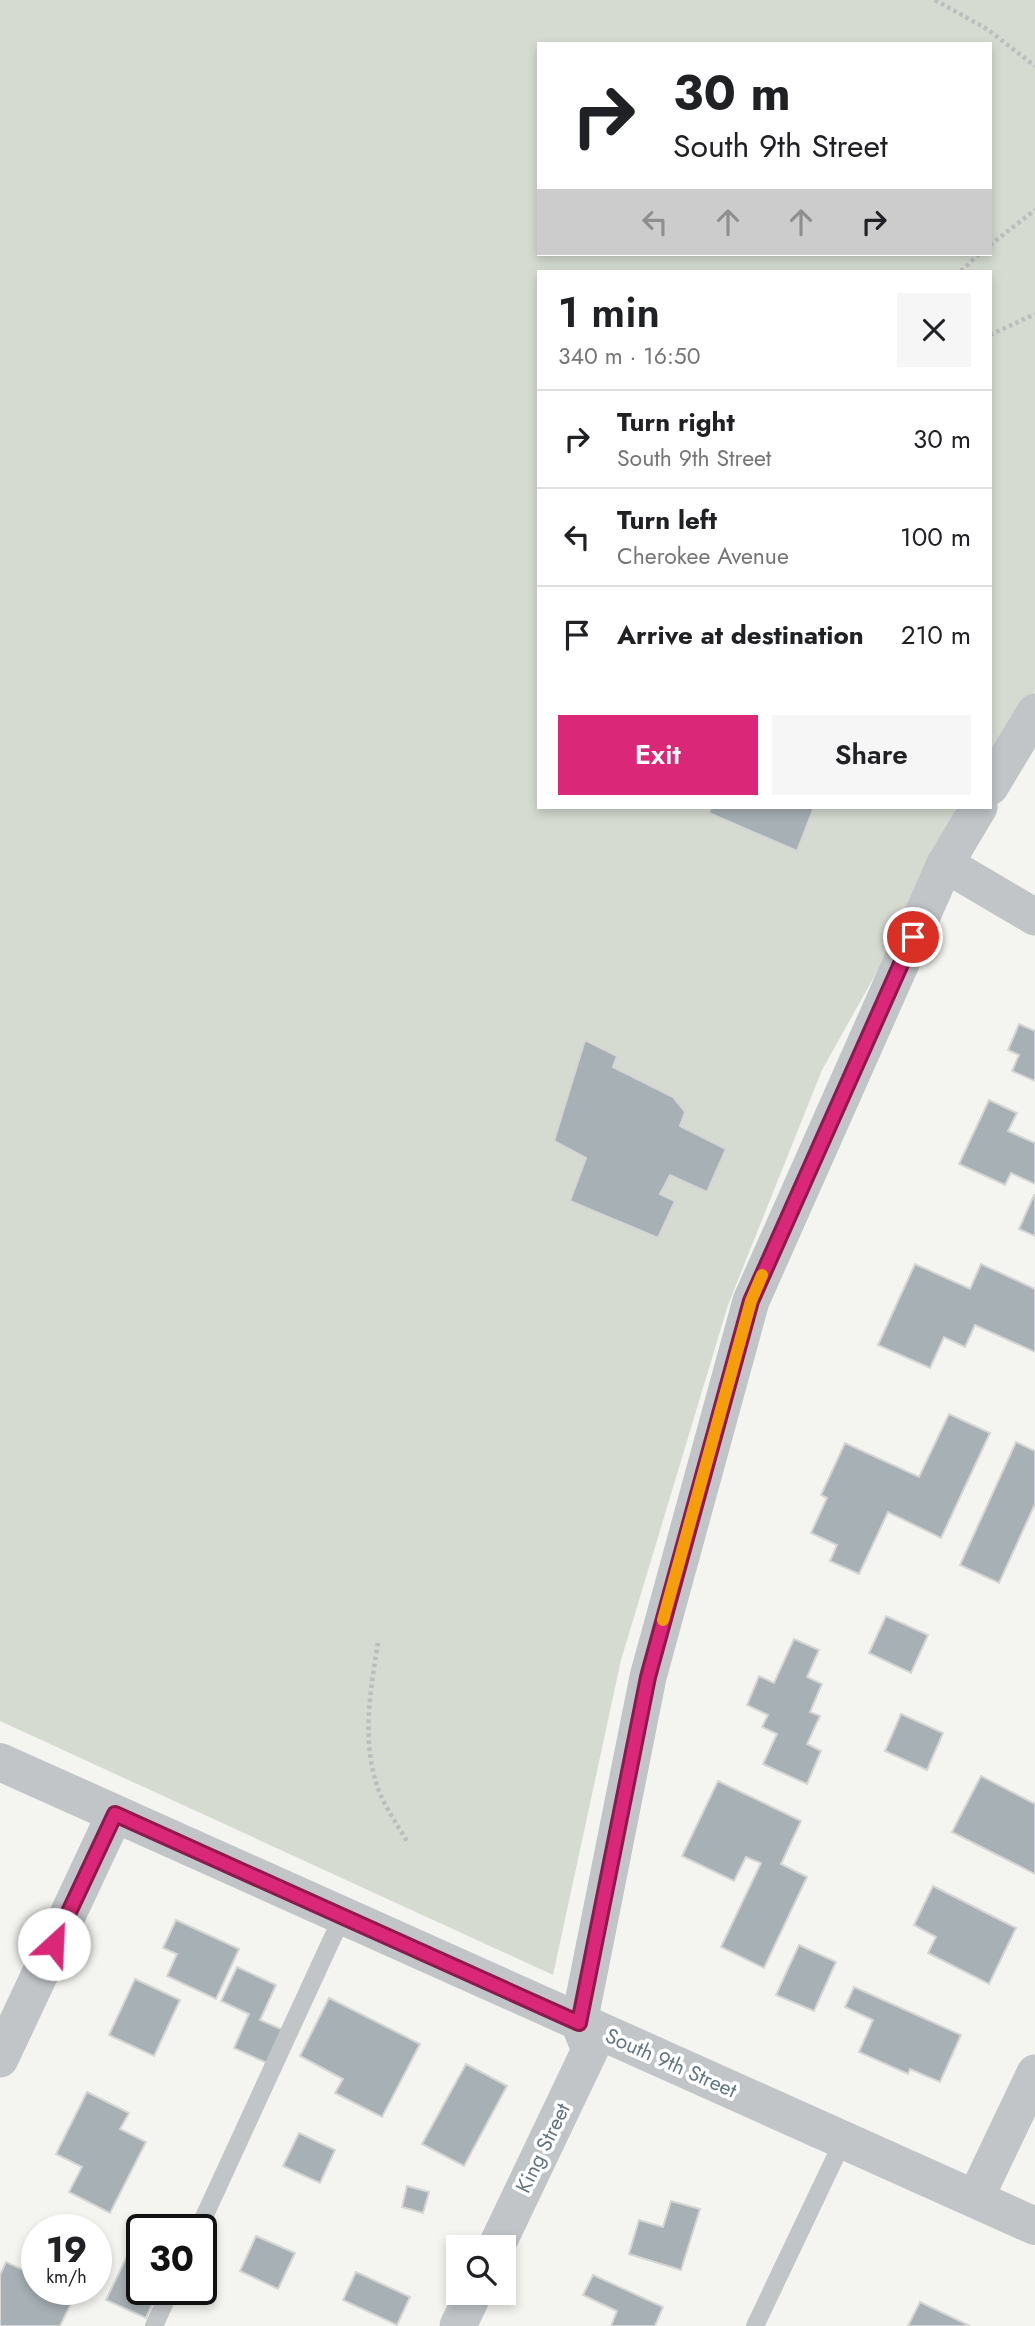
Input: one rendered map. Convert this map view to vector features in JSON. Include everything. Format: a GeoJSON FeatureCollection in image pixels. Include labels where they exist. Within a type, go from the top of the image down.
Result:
{"type":"FeatureCollection","features":[{"type":"Feature","properties":{"kind":"street"},"geometry":{"type":"LineString","coordinates":[[992,784],[1035,712]]}},
{"type":"Feature","properties":{"kind":"street","name":"King Street"},"geometry":{"type":"LineString","coordinates":[[501,2235],[585,2037],[648,1677],[751,1301],[945,864],[978,809]]}},
{"type":"Feature","properties":{"kind":"street"},"geometry":{"type":"LineString","coordinates":[[945,864],[1035,916]]}},
{"type":"Feature","properties":{"kind":"street","name":"South 9th Street"},"geometry":{"type":"LineString","coordinates":[[0,1762],[343,1916],[585,2037],[844,2139],[1035,2226]]}},
{"type":"Feature","properties":{"kind":"street"},"geometry":{"type":"LineString","coordinates":[[0,2059],[115,1814]]}},
{"type":"Feature","properties":{"kind":"street"},"geometry":{"type":"LineString","coordinates":[[975,2199],[1035,2073]]}},
{"type":"Feature","properties":{"kind":"street"},"geometry":{"type":"LineString","coordinates":[[458,2326],[468,2305]]}},
{"type":"Feature","properties":{"kind":"lane"},"geometry":{"type":"LineString","coordinates":[[205,2214],[343,1916]]}},
{"type":"Feature","properties":{"kind":"lane"},"geometry":{"type":"LineString","coordinates":[[755,2326],[844,2139]]}},
{"type":"Feature","properties":{"kind":"lane"},"geometry":{"type":"LineString","coordinates":[[154,2326],[164,2305]]}},
{"type":"Feature","properties":{"kind":"path"},"geometry":{"type":"LineString","coordinates":[[935,0],[987,29],[1035,65]]}},
{"type":"Feature","properties":{"kind":"path"},"geometry":{"type":"LineString","coordinates":[[992,243],[1035,211]]}},
{"type":"Feature","properties":{"kind":"path"},"geometry":{"type":"LineString","coordinates":[[962,270],[977,256]]}},
{"type":"Feature","properties":{"kind":"path"},"geometry":{"type":"LineString","coordinates":[[992,334],[1035,314]]}},
{"type":"Feature","properties":{"kind":"path"},"geometry":{"type":"LineString","coordinates":[[378,1643],[369,1697],[368,1731],[379,1791],[408,1843]]}},
{"type":"Feature","properties":{"kind":"shaded area"},"geometry":{"type":"Polygon","coordinates":[[[0,0],[1035,0],[1035,691],[992,766],[992,270],[537,270],[537,809],[968,809],[822,1070],[728,1305],[621,1660],[553,1975],[0,1721],[0,0]]]}},
{"type":"Feature","properties":{"kind":"building"},"geometry":{"type":"Polygon","coordinates":[[[710,809],[813,809],[797,851],[709,813],[710,809]]]}},
{"type":"Feature","properties":{"kind":"building"},"geometry":{"type":"Polygon","coordinates":[[[1019,1024],[1035,1031],[1035,1081],[1012,1071],[1019,1055],[1008,1050],[1019,1024]]]}},
{"type":"Feature","properties":{"kind":"building"},"geometry":{"type":"Polygon","coordinates":[[[585,1040],[617,1056],[613,1067],[673,1097],[685,1112],[680,1126],[726,1149],[707,1192],[670,1175],[660,1194],[675,1201],[658,1238],[570,1201],[586,1158],[554,1141],[585,1040]]]}},
{"type":"Feature","properties":{"kind":"building"},"geometry":{"type":"Polygon","coordinates":[[[989,1100],[1017,1113],[1008,1131],[1035,1143],[1035,1184],[1011,1173],[1005,1185],[959,1164],[989,1100]]]}},
{"type":"Feature","properties":{"kind":"building"},"geometry":{"type":"Polygon","coordinates":[[[1035,1195],[1035,1236],[1019,1229],[1035,1195]]]}},
{"type":"Feature","properties":{"kind":"building"},"geometry":{"type":"Polygon","coordinates":[[[915,1264],[970,1289],[981,1264],[1035,1289],[1035,1352],[975,1325],[965,1347],[944,1337],[930,1368],[878,1345],[915,1264]]]}},
{"type":"Feature","properties":{"kind":"building"},"geometry":{"type":"Polygon","coordinates":[[[949,1414],[990,1433],[941,1538],[888,1512],[859,1574],[830,1561],[837,1545],[811,1533],[827,1498],[821,1495],[845,1443],[919,1477],[949,1414]]]}},
{"type":"Feature","properties":{"kind":"building"},"geometry":{"type":"Polygon","coordinates":[[[1016,1442],[1035,1451],[1035,1504],[999,1583],[960,1565],[1016,1442]]]}},
{"type":"Feature","properties":{"kind":"building"},"geometry":{"type":"Polygon","coordinates":[[[886,1616],[928,1635],[911,1673],[869,1653],[886,1616]]]}},
{"type":"Feature","properties":{"kind":"building"},"geometry":{"type":"Polygon","coordinates":[[[794,1639],[819,1650],[807,1677],[822,1684],[810,1712],[820,1716],[807,1744],[821,1751],[807,1784],[763,1764],[777,1734],[762,1727],[768,1715],[747,1705],[759,1676],[774,1683],[794,1639]]]}},
{"type":"Feature","properties":{"kind":"building"},"geometry":{"type":"Polygon","coordinates":[[[901,1714],[943,1733],[927,1770],[885,1751],[901,1714]]]}},
{"type":"Feature","properties":{"kind":"building"},"geometry":{"type":"Polygon","coordinates":[[[981,1776],[1035,1804],[1035,1874],[952,1832],[981,1776]]]}},
{"type":"Feature","properties":{"kind":"building"},"geometry":{"type":"Polygon","coordinates":[[[718,1781],[801,1821],[781,1864],[807,1877],[764,1968],[721,1947],[761,1863],[746,1857],[734,1881],[682,1856],[718,1781]]]}},
{"type":"Feature","properties":{"kind":"building"},"geometry":{"type":"Polygon","coordinates":[[[933,1886],[1016,1928],[989,1984],[928,1953],[936,1937],[914,1925],[933,1886]]]}},
{"type":"Feature","properties":{"kind":"building"},"geometry":{"type":"Polygon","coordinates":[[[176,1920],[239,1949],[216,1999],[167,1976],[177,1954],[163,1948],[176,1920]]]}},
{"type":"Feature","properties":{"kind":"building"},"geometry":{"type":"Polygon","coordinates":[[[799,1945],[836,1962],[814,2011],[776,1995],[799,1945]]]}},
{"type":"Feature","properties":{"kind":"building"},"geometry":{"type":"Polygon","coordinates":[[[237,1967],[276,1985],[260,2020],[283,2030],[267,2063],[234,2048],[249,2014],[221,2001],[237,1967]]]}},
{"type":"Feature","properties":{"kind":"building"},"geometry":{"type":"Polygon","coordinates":[[[135,1979],[180,2000],[154,2056],[109,2035],[135,1979]]]}},
{"type":"Feature","properties":{"kind":"building"},"geometry":{"type":"Polygon","coordinates":[[[854,1987],[961,2035],[940,2082],[910,2069],[908,2074],[859,2052],[873,2020],[845,2007],[854,1987]]]}},
{"type":"Feature","properties":{"kind":"building"},"geometry":{"type":"Polygon","coordinates":[[[329,1998],[420,2044],[382,2117],[335,2093],[343,2079],[300,2056],[329,1998]]]}},
{"type":"Feature","properties":{"kind":"building"},"geometry":{"type":"Polygon","coordinates":[[[466,2064],[507,2086],[464,2166],[422,2144],[466,2064]]]}},
{"type":"Feature","properties":{"kind":"building"},"geometry":{"type":"Polygon","coordinates":[[[87,2092],[129,2113],[120,2129],[146,2142],[110,2213],[69,2192],[82,2167],[56,2154],[87,2092]]]}},
{"type":"Feature","properties":{"kind":"building"},"geometry":{"type":"Polygon","coordinates":[[[299,2133],[335,2150],[320,2183],[283,2166],[299,2133]]]}},
{"type":"Feature","properties":{"kind":"building"},"geometry":{"type":"Polygon","coordinates":[[[407,2186],[429,2192],[423,2213],[402,2207],[407,2186]]]}},
{"type":"Feature","properties":{"kind":"building"},"geometry":{"type":"Polygon","coordinates":[[[671,2201],[700,2209],[681,2270],[629,2254],[639,2220],[663,2227],[671,2201]]]}},
{"type":"Feature","properties":{"kind":"building"},"geometry":{"type":"Polygon","coordinates":[[[256,2236],[295,2253],[278,2289],[240,2271],[256,2236]]]}},
{"type":"Feature","properties":{"kind":"building"},"geometry":{"type":"Polygon","coordinates":[[[126,2258],[126,2305],[152,2305],[146,2318],[112,2303],[112,2287],[126,2258]]]}},
{"type":"Feature","properties":{"kind":"building"},"geometry":{"type":"Polygon","coordinates":[[[6,2262],[21,2269],[21,2305],[70,2305],[60,2326],[0,2326],[0,2275],[6,2262]]]}},
{"type":"Feature","properties":{"kind":"building"},"geometry":{"type":"Polygon","coordinates":[[[356,2272],[410,2297],[397,2325],[343,2300],[356,2272]]]}},
{"type":"Feature","properties":{"kind":"building"},"geometry":{"type":"Polygon","coordinates":[[[593,2275],[663,2307],[655,2326],[611,2326],[617,2311],[583,2295],[593,2275]]]}},
{"type":"Feature","properties":{"kind":"building"},"geometry":{"type":"Polygon","coordinates":[[[920,2302],[970,2326],[908,2326],[920,2302]]]}},
{"type":"Feature","properties":{"kind":"slow traffic"},"geometry":{"type":"LineString","coordinates":[[663,1620],[751,1301],[762,1275]]}},
{"type":"Feature","properties":{"kind":"route"},"geometry":{"type":"LineString","coordinates":[[54,1944],[115,1814],[579,2023],[648,1677],[751,1301],[913,937]]}}]}
